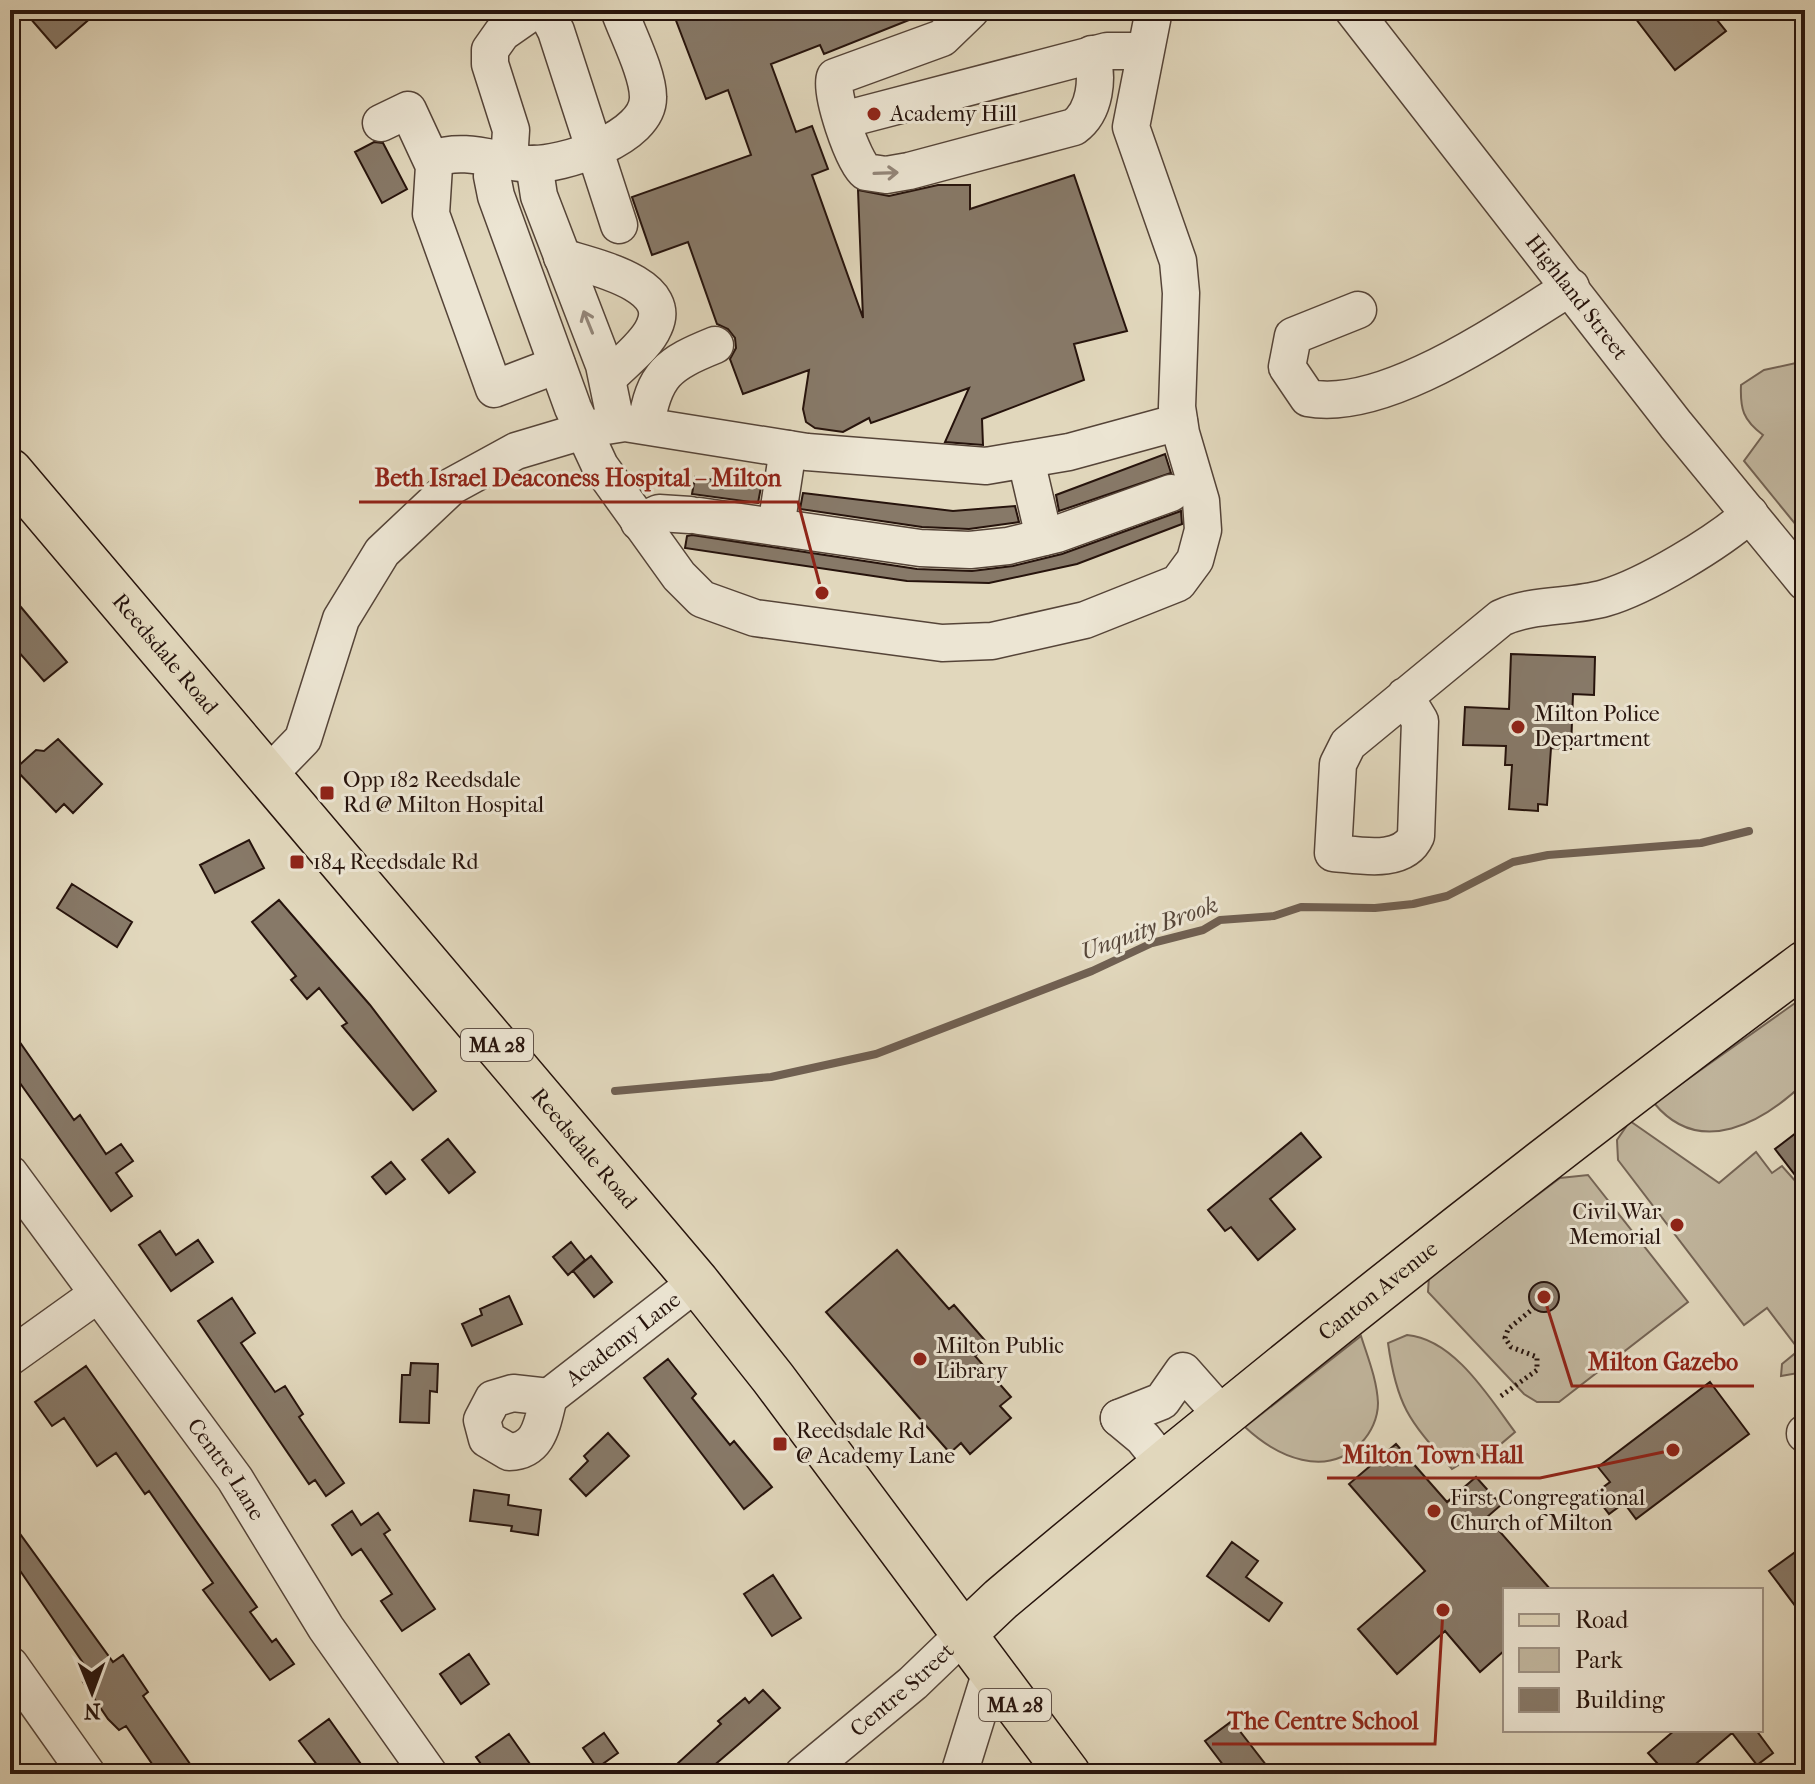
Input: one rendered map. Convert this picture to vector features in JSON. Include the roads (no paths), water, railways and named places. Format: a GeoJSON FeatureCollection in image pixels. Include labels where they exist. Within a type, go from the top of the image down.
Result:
{"type":"FeatureCollection","features":[{"type":"Feature","properties":{"kind":"main road","name":"Reedsdale Road"},"geometry":{"type":"LineString","coordinates":[[10,471],[697,1282],[773,1378],[1068,1774]]}},
{"type":"Feature","properties":{"kind":"main road","name":"Canton Avenue"},"geometry":{"type":"LineString","coordinates":[[964,1634],[1001,1599],[1221,1414],[1556,1149],[1805,963]]}},
{"type":"Feature","properties":{"kind":"street"},"geometry":{"type":"LineString","coordinates":[[535,10],[496,38],[490,50],[490,64],[511,130],[513,161],[539,196],[608,378],[615,426],[609,482],[694,592],[732,613],[826,629],[927,641],[975,643],[1085,620],[1178,583],[1190,570],[1201,539],[1203,510],[1182,489],[1179,422],[1181,293],[1178,261],[1131,127],[1154,10]]}},
{"type":"Feature","properties":{"kind":"street"},"geometry":{"type":"LineString","coordinates":[[545,10],[556,31],[619,225]]}},
{"type":"Feature","properties":{"kind":"street"},"geometry":{"type":"LineString","coordinates":[[432,159],[469,153],[513,161],[559,161],[595,148],[634,127],[647,106],[646,86],[619,10]]}},
{"type":"Feature","properties":{"kind":"street"},"geometry":{"type":"LineString","coordinates":[[971,10],[942,38],[835,77],[833,87],[843,120],[858,164],[866,172],[878,175],[909,171],[1067,131],[1081,123],[1093,96],[1096,76],[1092,54]]}},
{"type":"Feature","properties":{"kind":"street","name":"Highland Street"},"geometry":{"type":"LineString","coordinates":[[1353,10],[1805,582]]}},
{"type":"Feature","properties":{"kind":"street"},"geometry":{"type":"LineString","coordinates":[[843,120],[1092,54],[1117,49],[1144,51]]}},
{"type":"Feature","properties":{"kind":"street"},"geometry":{"type":"LineString","coordinates":[[381,123],[408,110],[432,159],[435,173],[431,214],[494,389],[557,365]]}},
{"type":"Feature","properties":{"kind":"street"},"geometry":{"type":"LineString","coordinates":[[513,161],[492,176],[496,196],[557,365],[615,426]]}},
{"type":"Feature","properties":{"kind":"street"},"geometry":{"type":"LineString","coordinates":[[562,257],[637,283],[650,297],[656,314],[655,326],[608,378]]}},
{"type":"Feature","properties":{"kind":"street"},"geometry":{"type":"LineString","coordinates":[[1358,310],[1293,336],[1287,367],[1308,398],[1330,402],[1361,396],[1441,366],[1571,287]]}},
{"type":"Feature","properties":{"kind":"street"},"geometry":{"type":"LineString","coordinates":[[615,426],[653,390],[662,375],[684,358],[715,345]]}},
{"type":"Feature","properties":{"kind":"street"},"geometry":{"type":"LineString","coordinates":[[268,775],[303,739],[341,619],[364,577],[393,540],[441,494],[475,470],[516,451],[615,426],[788,449],[957,466],[1026,460],[1083,449],[1179,422]]}},
{"type":"Feature","properties":{"kind":"street"},"geometry":{"type":"LineString","coordinates":[[776,527],[788,449]]}},
{"type":"Feature","properties":{"kind":"street"},"geometry":{"type":"LineString","coordinates":[[1026,460],[1044,537]]}},
{"type":"Feature","properties":{"kind":"street"},"geometry":{"type":"LineString","coordinates":[[639,522],[659,513],[945,550],[995,548],[1044,537],[1182,489]]}},
{"type":"Feature","properties":{"kind":"street"},"geometry":{"type":"LineString","coordinates":[[1405,696],[1501,618],[1524,610],[1588,602],[1622,591],[1724,535],[1750,514]]}},
{"type":"Feature","properties":{"kind":"street","name":"Centre Lane"},"geometry":{"type":"LineString","coordinates":[[10,1174],[235,1479],[326,1628],[429,1774]]}},
{"type":"Feature","properties":{"kind":"street","name":"Academy Lane"},"geometry":{"type":"LineString","coordinates":[[549,1397],[697,1282]]}},
{"type":"Feature","properties":{"kind":"street"},"geometry":{"type":"LineString","coordinates":[[10,1357],[98,1294]]}},
{"type":"Feature","properties":{"kind":"street"},"geometry":{"type":"LineString","coordinates":[[1163,1463],[1143,1438],[1119,1418],[1162,1401],[1183,1371],[1221,1414]]}},
{"type":"Feature","properties":{"kind":"street","name":"Centre Street"},"geometry":{"type":"LineString","coordinates":[[803,1774],[913,1683],[964,1634]]}},
{"type":"Feature","properties":{"kind":"street"},"geometry":{"type":"LineString","coordinates":[[10,1665],[87,1774]]}},
{"type":"Feature","properties":{"kind":"street"},"geometry":{"type":"LineString","coordinates":[[959,1774],[991,1671]]}},
{"type":"Feature","properties":{"kind":"waterway","name":"Unquity Brook"},"geometry":{"type":"LineString","coordinates":[[615,1091],[771,1077],[876,1054],[1092,971],[1152,943],[1203,930],[1220,920],[1274,916],[1301,907],[1375,908],[1413,904],[1447,896],[1513,862],[1548,855],[1701,843],[1749,831]]}},
{"type":"Feature","properties":{"kind":"place","name":"Academy Hill"},"geometry":{"type":"Point","coordinates":[874,114]}},
{"type":"Feature","properties":{"kind":"place","name":"Beth Israel Deaconess Hospital – Milton"},"geometry":{"type":"Point","coordinates":[822,593]}},
{"type":"Feature","properties":{"kind":"place","name":"Milton Police Department"},"geometry":{"type":"Point","coordinates":[1518,727]}},
{"type":"Feature","properties":{"kind":"place","name":"Opp 182 Reedsdale Rd @ Milton Hospital"},"geometry":{"type":"Point","coordinates":[327,793]}},
{"type":"Feature","properties":{"kind":"place","name":"184 Reedsdale Rd"},"geometry":{"type":"Point","coordinates":[297,862]}},
{"type":"Feature","properties":{"kind":"place","name":"Civil War Memorial"},"geometry":{"type":"Point","coordinates":[1677,1225]}},
{"type":"Feature","properties":{"kind":"place","name":"Milton Gazebo"},"geometry":{"type":"Point","coordinates":[1544,1297]}},
{"type":"Feature","properties":{"kind":"place","name":"Milton Public Library"},"geometry":{"type":"Point","coordinates":[920,1359]}},
{"type":"Feature","properties":{"kind":"place","name":"Reedsdale Rd @ Academy Lane"},"geometry":{"type":"Point","coordinates":[780,1444]}},
{"type":"Feature","properties":{"kind":"place","name":"Milton Town Hall"},"geometry":{"type":"Point","coordinates":[1673,1450]}},
{"type":"Feature","properties":{"kind":"place","name":"First Congregational Church of Milton"},"geometry":{"type":"Point","coordinates":[1434,1511]}},
{"type":"Feature","properties":{"kind":"place","name":"The Centre School"},"geometry":{"type":"Point","coordinates":[1443,1610]}}]}
